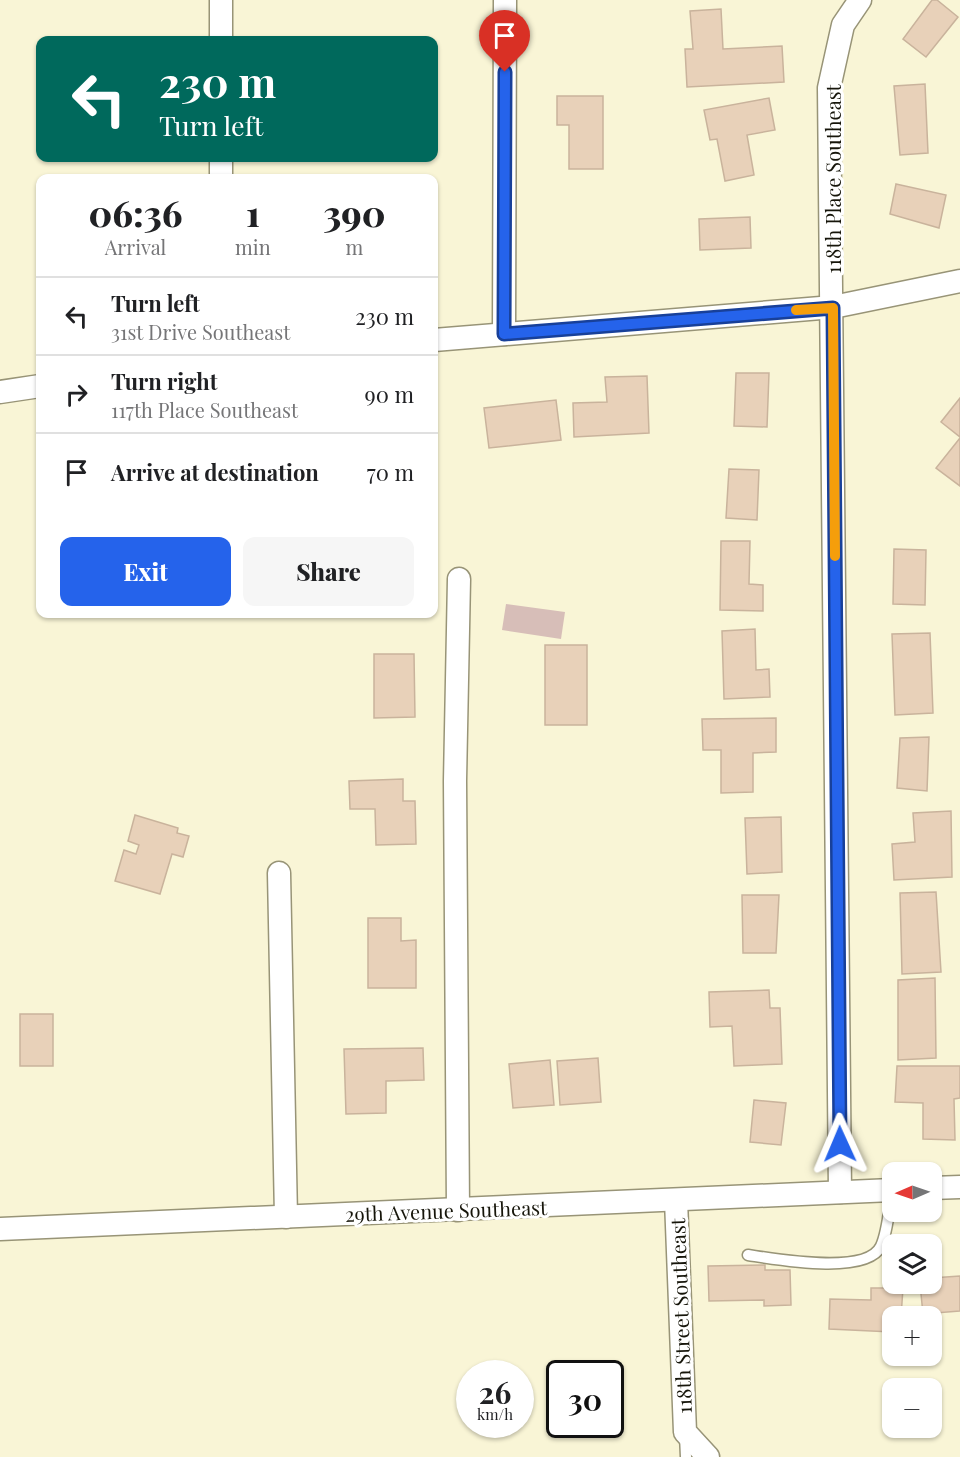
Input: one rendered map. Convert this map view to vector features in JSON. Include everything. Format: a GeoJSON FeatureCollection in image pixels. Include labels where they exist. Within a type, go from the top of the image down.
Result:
{"type":"FeatureCollection","features":[{"type":"Feature","properties":{"kind":"street"},"geometry":{"type":"LineString","coordinates":[[221,0],[221,36]]}},
{"type":"Feature","properties":{"kind":"street"},"geometry":{"type":"LineString","coordinates":[[504,334],[505,0]]}},
{"type":"Feature","properties":{"kind":"street","name":"118th Place Southeast"},"geometry":{"type":"LineString","coordinates":[[840,1192],[833,308],[829,88],[843,25],[860,0]]}},
{"type":"Feature","properties":{"kind":"street"},"geometry":{"type":"LineString","coordinates":[[438,340],[833,308],[928,290],[960,281]]}},
{"type":"Feature","properties":{"kind":"street"},"geometry":{"type":"LineString","coordinates":[[0,392],[36,387]]}},
{"type":"Feature","properties":{"kind":"street"},"geometry":{"type":"LineString","coordinates":[[458,1210],[455,781],[459,579]]}},
{"type":"Feature","properties":{"kind":"street"},"geometry":{"type":"LineString","coordinates":[[279,873],[286,1217]]}},
{"type":"Feature","properties":{"kind":"street"},"geometry":{"type":"LineString","coordinates":[[942,1188],[960,1187]]}},
{"type":"Feature","properties":{"kind":"street","name":"29th Avenue Southeast"},"geometry":{"type":"LineString","coordinates":[[0,1229],[882,1191]]}},
{"type":"Feature","properties":{"kind":"street","name":"118th Street Southeast"},"geometry":{"type":"LineString","coordinates":[[676,1200],[685,1432],[708,1457]]}},
{"type":"Feature","properties":{"kind":"lane"},"geometry":{"type":"LineString","coordinates":[[748,1255],[801,1262],[866,1260],[881,1247],[886,1222]]}},
{"type":"Feature","properties":{"kind":"lane"},"geometry":{"type":"LineString","coordinates":[[685,1432],[686,1457]]}},
{"type":"Feature","properties":{"kind":"shaded area"},"geometry":{"type":"Polygon","coordinates":[[[506,604],[565,612],[561,639],[502,630],[506,604]]]}},
{"type":"Feature","properties":{"kind":"building"},"geometry":{"type":"Polygon","coordinates":[[[932,0],[937,0],[958,17],[926,57],[903,39],[932,0]]]}},
{"type":"Feature","properties":{"kind":"building"},"geometry":{"type":"Polygon","coordinates":[[[721,9],[723,49],[782,46],[784,82],[687,87],[685,49],[693,49],[690,11],[721,9]]]}},
{"type":"Feature","properties":{"kind":"building"},"geometry":{"type":"Polygon","coordinates":[[[925,84],[928,153],[900,155],[894,86],[925,84]]]}},
{"type":"Feature","properties":{"kind":"building"},"geometry":{"type":"Polygon","coordinates":[[[557,96],[603,96],[603,169],[569,169],[569,125],[557,125],[557,96]]]}},
{"type":"Feature","properties":{"kind":"building"},"geometry":{"type":"Polygon","coordinates":[[[769,98],[775,130],[747,135],[754,175],[725,181],[717,139],[710,140],[704,110],[769,98]]]}},
{"type":"Feature","properties":{"kind":"building"},"geometry":{"type":"Polygon","coordinates":[[[896,184],[946,195],[939,228],[890,214],[896,184]]]}},
{"type":"Feature","properties":{"kind":"building"},"geometry":{"type":"Polygon","coordinates":[[[750,217],[751,248],[700,250],[699,219],[750,217]]]}},
{"type":"Feature","properties":{"kind":"building"},"geometry":{"type":"Polygon","coordinates":[[[736,373],[769,373],[767,427],[734,426],[736,373]]]}},
{"type":"Feature","properties":{"kind":"building"},"geometry":{"type":"Polygon","coordinates":[[[647,376],[649,433],[574,437],[573,403],[607,402],[605,377],[647,376]]]}},
{"type":"Feature","properties":{"kind":"building"},"geometry":{"type":"Polygon","coordinates":[[[960,398],[960,437],[941,422],[960,398]]]}},
{"type":"Feature","properties":{"kind":"building"},"geometry":{"type":"Polygon","coordinates":[[[556,400],[561,440],[489,448],[484,408],[556,400]]]}},
{"type":"Feature","properties":{"kind":"building"},"geometry":{"type":"Polygon","coordinates":[[[960,438],[960,486],[936,468],[960,438]]]}},
{"type":"Feature","properties":{"kind":"building"},"geometry":{"type":"Polygon","coordinates":[[[729,469],[759,470],[757,520],[726,518],[729,469]]]}},
{"type":"Feature","properties":{"kind":"building"},"geometry":{"type":"Polygon","coordinates":[[[721,541],[750,541],[749,584],[763,585],[763,611],[720,610],[721,541]]]}},
{"type":"Feature","properties":{"kind":"building"},"geometry":{"type":"Polygon","coordinates":[[[894,549],[926,550],[925,605],[893,604],[894,549]]]}},
{"type":"Feature","properties":{"kind":"building"},"geometry":{"type":"Polygon","coordinates":[[[755,629],[756,670],[769,669],[770,697],[724,699],[722,631],[755,629]]]}},
{"type":"Feature","properties":{"kind":"building"},"geometry":{"type":"Polygon","coordinates":[[[930,633],[933,713],[895,715],[892,634],[930,633]]]}},
{"type":"Feature","properties":{"kind":"building"},"geometry":{"type":"Polygon","coordinates":[[[545,645],[587,645],[587,725],[545,725],[545,645]]]}},
{"type":"Feature","properties":{"kind":"building"},"geometry":{"type":"Polygon","coordinates":[[[374,654],[414,654],[415,717],[374,718],[374,654]]]}},
{"type":"Feature","properties":{"kind":"building"},"geometry":{"type":"Polygon","coordinates":[[[776,718],[776,752],[753,753],[753,792],[721,793],[721,750],[703,750],[702,719],[776,718]]]}},
{"type":"Feature","properties":{"kind":"building"},"geometry":{"type":"Polygon","coordinates":[[[929,737],[927,791],[897,788],[900,738],[929,737]]]}},
{"type":"Feature","properties":{"kind":"building"},"geometry":{"type":"Polygon","coordinates":[[[403,779],[403,801],[415,801],[416,844],[376,845],[375,809],[350,809],[349,781],[403,779]]]}},
{"type":"Feature","properties":{"kind":"building"},"geometry":{"type":"Polygon","coordinates":[[[951,811],[952,877],[894,880],[892,844],[915,842],[913,813],[951,811]]]}},
{"type":"Feature","properties":{"kind":"building"},"geometry":{"type":"Polygon","coordinates":[[[135,815],[178,828],[177,833],[189,836],[183,857],[172,854],[160,894],[115,881],[124,850],[136,854],[139,845],[128,841],[135,815]]]}},
{"type":"Feature","properties":{"kind":"building"},"geometry":{"type":"Polygon","coordinates":[[[781,817],[782,872],[747,874],[745,818],[781,817]]]}},
{"type":"Feature","properties":{"kind":"building"},"geometry":{"type":"Polygon","coordinates":[[[936,892],[941,972],[902,974],[900,893],[936,892]]]}},
{"type":"Feature","properties":{"kind":"building"},"geometry":{"type":"Polygon","coordinates":[[[742,895],[779,895],[776,953],[743,953],[742,895]]]}},
{"type":"Feature","properties":{"kind":"building"},"geometry":{"type":"Polygon","coordinates":[[[368,918],[401,918],[401,941],[416,940],[416,988],[368,988],[368,918]]]}},
{"type":"Feature","properties":{"kind":"building"},"geometry":{"type":"Polygon","coordinates":[[[935,978],[936,1058],[898,1060],[898,980],[935,978]]]}},
{"type":"Feature","properties":{"kind":"building"},"geometry":{"type":"Polygon","coordinates":[[[769,990],[770,1008],[780,1008],[782,1064],[734,1066],[732,1026],[710,1027],[709,992],[769,990]]]}},
{"type":"Feature","properties":{"kind":"building"},"geometry":{"type":"Polygon","coordinates":[[[20,1014],[53,1014],[53,1066],[20,1066],[20,1014]]]}},
{"type":"Feature","properties":{"kind":"building"},"geometry":{"type":"Polygon","coordinates":[[[423,1048],[424,1080],[386,1081],[386,1113],[346,1114],[344,1049],[423,1048]]]}},
{"type":"Feature","properties":{"kind":"building"},"geometry":{"type":"Polygon","coordinates":[[[598,1058],[601,1102],[560,1105],[557,1061],[598,1058]]]}},
{"type":"Feature","properties":{"kind":"building"},"geometry":{"type":"Polygon","coordinates":[[[550,1060],[554,1105],[513,1108],[509,1064],[550,1060]]]}},
{"type":"Feature","properties":{"kind":"building"},"geometry":{"type":"Polygon","coordinates":[[[897,1066],[960,1066],[960,1098],[954,1099],[955,1140],[923,1139],[923,1103],[895,1102],[897,1066]]]}},
{"type":"Feature","properties":{"kind":"building"},"geometry":{"type":"Polygon","coordinates":[[[754,1100],[786,1103],[781,1145],[750,1142],[754,1100]]]}},
{"type":"Feature","properties":{"kind":"building"},"geometry":{"type":"Polygon","coordinates":[[[765,1265],[765,1270],[790,1270],[791,1305],[764,1306],[764,1300],[709,1301],[708,1266],[765,1265]]]}},
{"type":"Feature","properties":{"kind":"building"},"geometry":{"type":"Polygon","coordinates":[[[960,1276],[960,1311],[942,1312],[942,1306],[922,1306],[921,1294],[942,1294],[942,1277],[960,1276]]]}},
{"type":"Feature","properties":{"kind":"building"},"geometry":{"type":"Polygon","coordinates":[[[871,1288],[882,1288],[882,1294],[903,1294],[902,1306],[882,1306],[882,1332],[829,1329],[830,1299],[871,1300],[871,1288]]]}},
{"type":"Feature","properties":{"kind":"slow traffic"},"geometry":{"type":"LineString","coordinates":[[796,310],[833,308],[835,556]]}},
{"type":"Feature","properties":{"kind":"route"},"geometry":{"type":"LineString","coordinates":[[505,72],[504,334],[833,308],[840,1144]]}}]}
